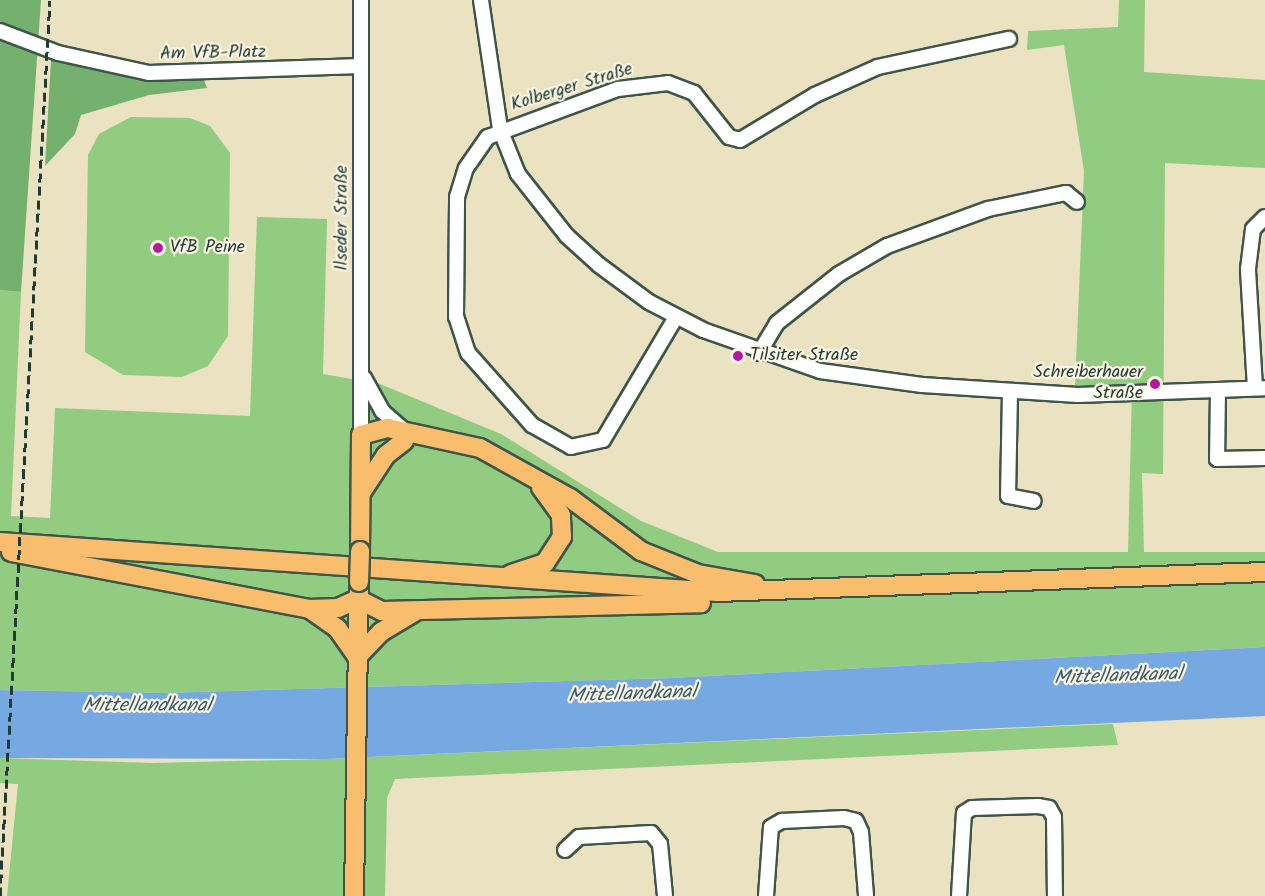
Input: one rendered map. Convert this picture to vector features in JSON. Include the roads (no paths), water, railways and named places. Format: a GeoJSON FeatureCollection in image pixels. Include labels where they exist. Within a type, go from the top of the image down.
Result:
{"type":"FeatureCollection","features":[{"type":"Feature","properties":{"kind":"main road"},"geometry":{"type":"LineString","coordinates":[[354,896],[361,435],[376,428],[404,436],[423,437],[480,448],[524,471],[659,560],[698,574],[801,591]]}},
{"type":"Feature","properties":{"kind":"main road"},"geometry":{"type":"LineString","coordinates":[[360,495],[386,455],[404,436]]}},
{"type":"Feature","properties":{"kind":"main road"},"geometry":{"type":"LineString","coordinates":[[462,577],[536,569],[558,548],[561,515],[524,471]]}},
{"type":"Feature","properties":{"kind":"main road"},"geometry":{"type":"LineString","coordinates":[[0,542],[462,577],[771,593]]}},
{"type":"Feature","properties":{"kind":"main road"},"geometry":{"type":"LineString","coordinates":[[0,550],[309,609],[338,608],[358,590]]}},
{"type":"Feature","properties":{"kind":"main road"},"geometry":{"type":"LineString","coordinates":[[358,590],[382,611],[416,611],[700,603],[801,591],[1265,572]]}},
{"type":"Feature","properties":{"kind":"main road"},"geometry":{"type":"LineString","coordinates":[[309,609],[337,628],[357,657]]}},
{"type":"Feature","properties":{"kind":"main road"},"geometry":{"type":"LineString","coordinates":[[357,657],[389,626],[416,611]]}},
{"type":"Feature","properties":{"kind":"street","name":"Ilseder Straße"},"geometry":{"type":"LineString","coordinates":[[361,0],[361,435]]}},
{"type":"Feature","properties":{"kind":"street"},"geometry":{"type":"LineString","coordinates":[[481,0],[500,129],[518,174],[567,236],[625,285],[676,317],[759,353],[839,374],[1010,393],[1218,391],[1260,388],[1248,269],[1253,229],[1265,217]]}},
{"type":"Feature","properties":{"kind":"street","name":"Am VfB-Platz"},"geometry":{"type":"LineString","coordinates":[[0,31],[58,53],[149,74],[361,66]]}},
{"type":"Feature","properties":{"kind":"street","name":"Kolberger Straße"},"geometry":{"type":"LineString","coordinates":[[500,129],[618,89],[668,83],[694,93],[729,137],[740,140],[815,95],[878,67],[1009,39]]}},
{"type":"Feature","properties":{"kind":"street"},"geometry":{"type":"LineString","coordinates":[[500,129],[474,155],[460,181],[453,242],[456,317],[468,353],[532,425],[571,447],[603,440],[676,317]]}},
{"type":"Feature","properties":{"kind":"street"},"geometry":{"type":"LineString","coordinates":[[759,353],[777,323],[839,274],[887,246],[935,225],[1014,203],[1066,193],[1077,202]]}},
{"type":"Feature","properties":{"kind":"street"},"geometry":{"type":"LineString","coordinates":[[362,370],[377,405],[404,436]]}},
{"type":"Feature","properties":{"kind":"street"},"geometry":{"type":"LineString","coordinates":[[1218,391],[1217,459],[1265,458]]}},
{"type":"Feature","properties":{"kind":"street"},"geometry":{"type":"LineString","coordinates":[[1010,393],[1008,496],[1034,501]]}},
{"type":"Feature","properties":{"kind":"street"},"geometry":{"type":"LineString","coordinates":[[959,896],[964,813],[972,808],[1038,806],[1049,808],[1054,816],[1056,896]]}},
{"type":"Feature","properties":{"kind":"street"},"geometry":{"type":"LineString","coordinates":[[766,896],[770,835],[776,823],[844,818],[856,822],[861,832],[866,896]]}},
{"type":"Feature","properties":{"kind":"street"},"geometry":{"type":"LineString","coordinates":[[565,850],[579,837],[651,833],[660,844],[665,896]]}},
{"type":"Feature","properties":{"kind":"water","name":"Mittellandkanal"},"geometry":{"type":"Polygon","coordinates":[[[1265,647],[1265,716],[325,759],[0,758],[0,690],[164,693],[671,678],[1265,647]]]}},
{"type":"Feature","properties":{"kind":"railway"},"geometry":{"type":"LineString","coordinates":[[0,896],[50,0]]}},
{"type":"Feature","properties":{"kind":"place","name":"VfB Peine"},"geometry":{"type":"Point","coordinates":[158,248]}},
{"type":"Feature","properties":{"kind":"place","name":"Tilsiter Straße"},"geometry":{"type":"Point","coordinates":[738,356]}},
{"type":"Feature","properties":{"kind":"place","name":"Schreiberhauer Straße"},"geometry":{"type":"Point","coordinates":[1155,384]}}]}
